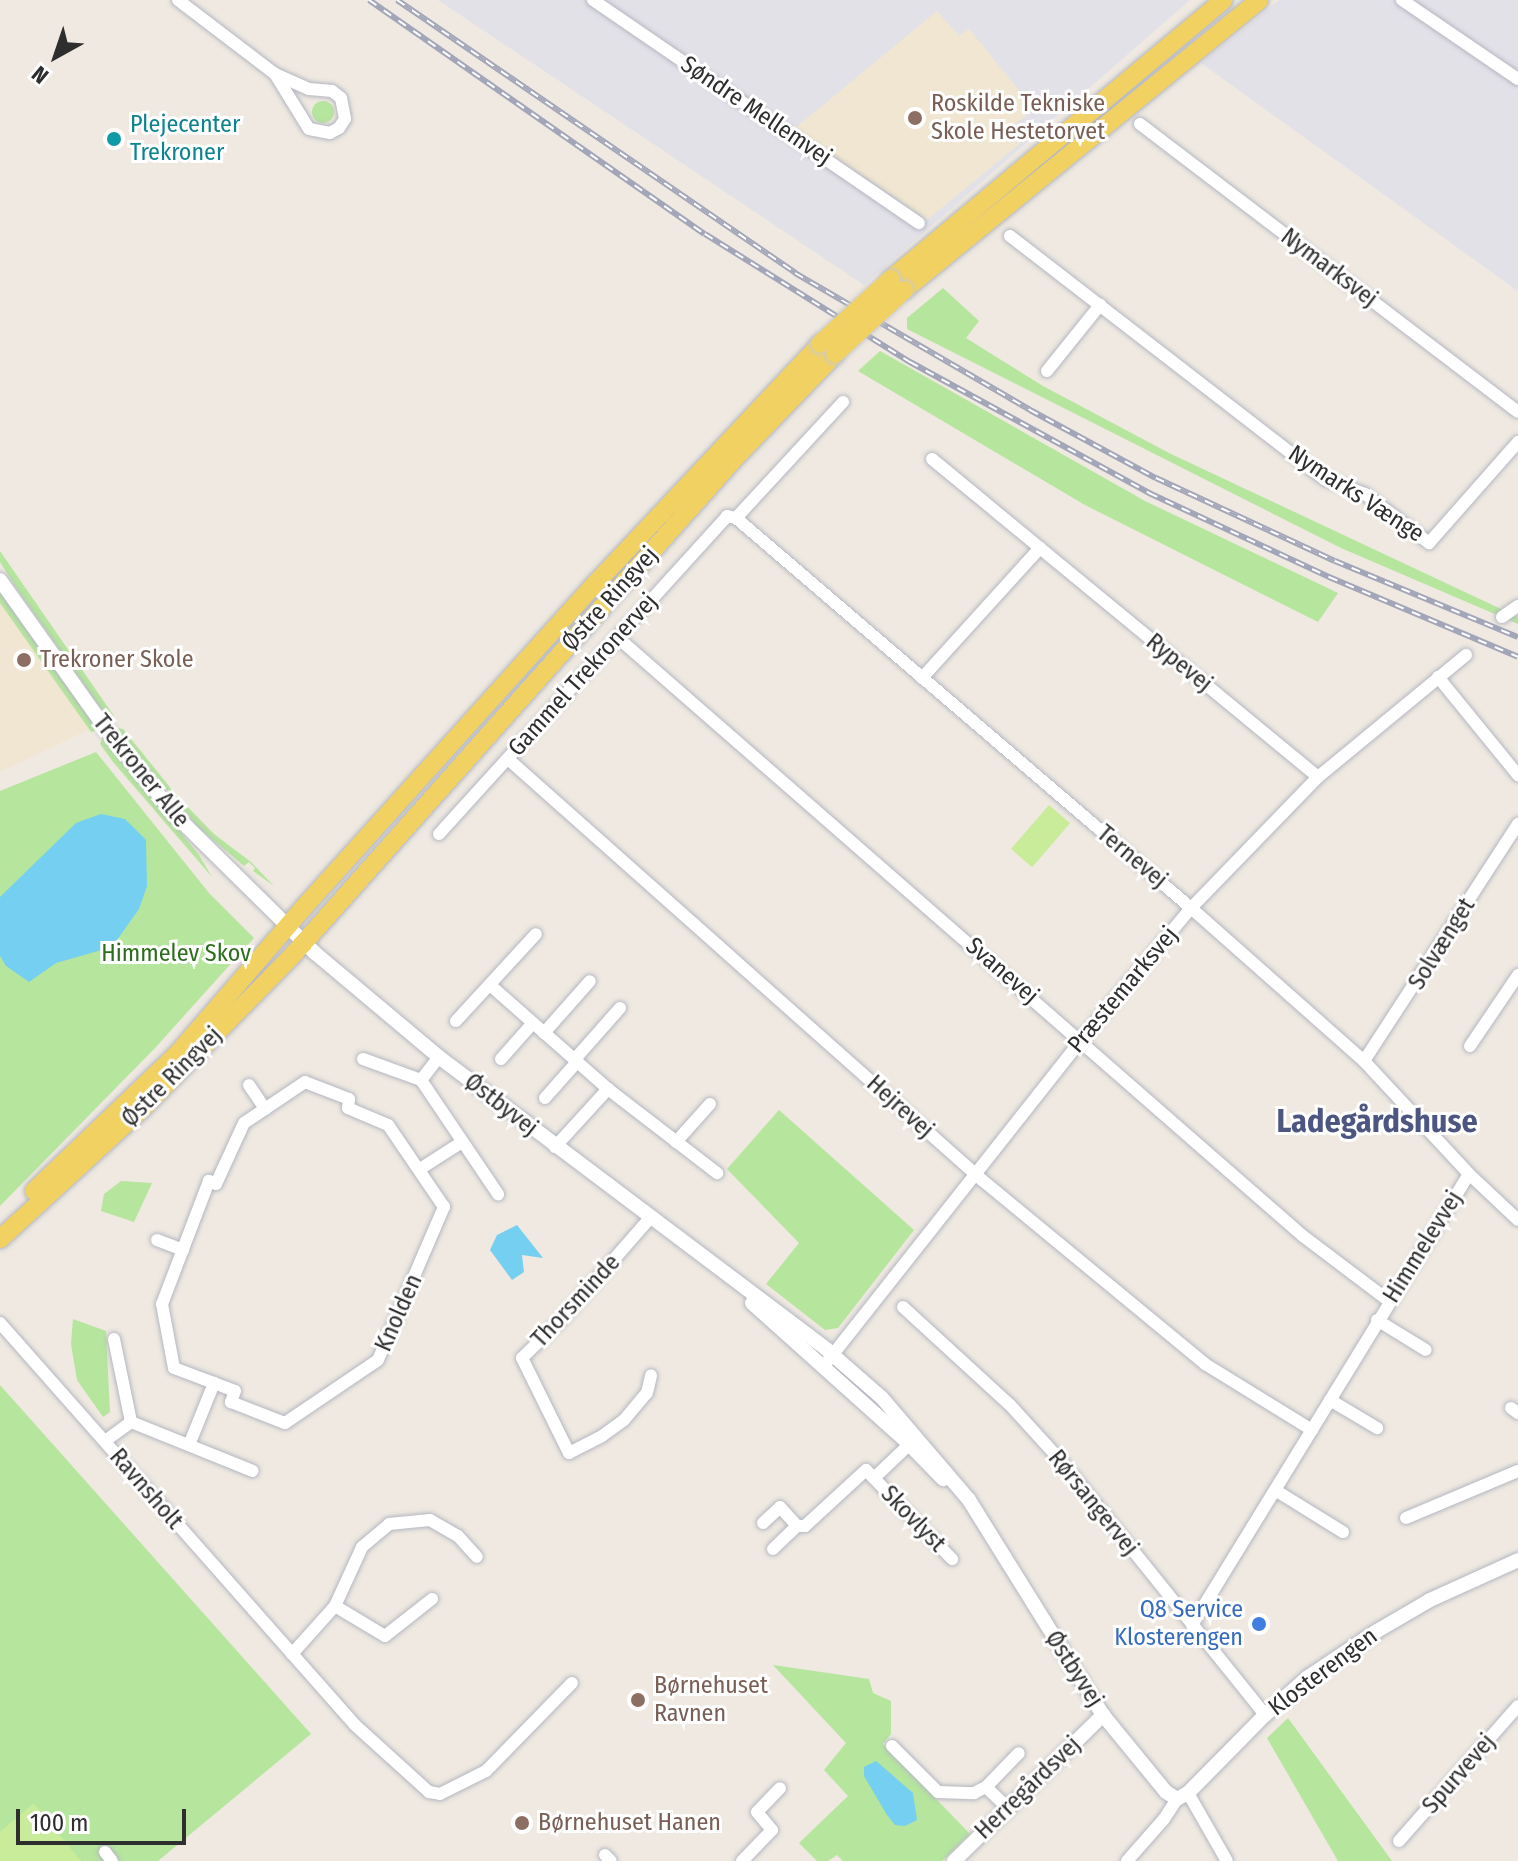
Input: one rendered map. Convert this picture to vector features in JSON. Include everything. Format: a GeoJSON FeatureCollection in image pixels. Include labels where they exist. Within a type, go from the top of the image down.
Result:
{"type":"FeatureCollection","features":[{"type":"Feature","properties":{"kind":"main road","name":"Østre Ringvej"},"geometry":{"type":"LineString","coordinates":[[0,1223],[179,1052],[594,585],[827,349],[1224,0]]}},
{"type":"Feature","properties":{"kind":"main road","name":"Østre Ringvej"},"geometry":{"type":"LineString","coordinates":[[898,285],[1259,0]]}},
{"type":"Feature","properties":{"kind":"main road","name":"Østre Ringvej"},"geometry":{"type":"LineString","coordinates":[[0,1239],[141,1110],[305,943],[735,458],[827,349]]}},
{"type":"Feature","properties":{"kind":"street"},"geometry":{"type":"LineString","coordinates":[[178,0],[275,74],[309,89],[332,91],[341,98],[345,119],[339,128],[319,134],[309,129],[275,74]]}},
{"type":"Feature","properties":{"kind":"street","name":"Søndre Mellemvej"},"geometry":{"type":"LineString","coordinates":[[593,0],[919,223]]}},
{"type":"Feature","properties":{"kind":"street"},"geometry":{"type":"LineString","coordinates":[[1402,0],[1518,79]]}},
{"type":"Feature","properties":{"kind":"street","name":"Nymarksvej"},"geometry":{"type":"LineString","coordinates":[[1140,124],[1518,412]]}},
{"type":"Feature","properties":{"kind":"street","name":"Nymarks Vænge"},"geometry":{"type":"LineString","coordinates":[[1010,236],[1324,479],[1365,494],[1429,543],[1518,442]]}},
{"type":"Feature","properties":{"kind":"street"},"geometry":{"type":"LineString","coordinates":[[1047,371],[1100,305]]}},
{"type":"Feature","properties":{"kind":"street","name":"Gammel Trekronervej"},"geometry":{"type":"LineString","coordinates":[[439,834],[617,637],[843,402]]}},
{"type":"Feature","properties":{"kind":"street","name":"Rypevej"},"geometry":{"type":"LineString","coordinates":[[932,459],[1318,777]]}},
{"type":"Feature","properties":{"kind":"street","name":"Ternevej"},"geometry":{"type":"LineString","coordinates":[[731,517],[1191,908],[1364,1061],[1469,1174],[1518,1220]]}},
{"type":"Feature","properties":{"kind":"street"},"geometry":{"type":"LineString","coordinates":[[922,678],[1040,548]]}},
{"type":"Feature","properties":{"kind":"street","name":"Trekroner Alle"},"geometry":{"type":"LineString","coordinates":[[0,580],[105,728],[175,815],[305,943]]}},
{"type":"Feature","properties":{"kind":"street"},"geometry":{"type":"LineString","coordinates":[[1502,617],[1518,606]]}},
{"type":"Feature","properties":{"kind":"street","name":"Svanevej"},"geometry":{"type":"LineString","coordinates":[[617,637],[1303,1236],[1389,1301]]}},
{"type":"Feature","properties":{"kind":"street","name":"Præstemarksvej"},"geometry":{"type":"LineString","coordinates":[[823,1367],[1081,1040],[1191,908],[1318,777],[1466,655]]}},
{"type":"Feature","properties":{"kind":"street"},"geometry":{"type":"LineString","coordinates":[[1438,677],[1518,775]]}},
{"type":"Feature","properties":{"kind":"street","name":"Hejrevej"},"geometry":{"type":"LineString","coordinates":[[508,759],[975,1174],[1205,1364],[1312,1430]]}},
{"type":"Feature","properties":{"kind":"street","name":"Solvænget"},"geometry":{"type":"LineString","coordinates":[[1364,1061],[1518,824]]}},
{"type":"Feature","properties":{"kind":"street"},"geometry":{"type":"LineString","coordinates":[[456,1021],[536,934]]}},
{"type":"Feature","properties":{"kind":"street","name":"Østbyvej"},"geometry":{"type":"LineString","coordinates":[[305,943],[439,1057],[834,1355],[914,1440],[984,1528],[1103,1715],[1156,1785],[1182,1796]]}},
{"type":"Feature","properties":{"kind":"street"},"geometry":{"type":"LineString","coordinates":[[1470,1046],[1518,975]]}},
{"type":"Feature","properties":{"kind":"street"},"geometry":{"type":"LineString","coordinates":[[544,1033],[590,981]]}},
{"type":"Feature","properties":{"kind":"street"},"geometry":{"type":"LineString","coordinates":[[490,985],[608,1089],[717,1173]]}},
{"type":"Feature","properties":{"kind":"street"},"geometry":{"type":"LineString","coordinates":[[545,1098],[620,1008]]}},
{"type":"Feature","properties":{"kind":"street"},"geometry":{"type":"LineString","coordinates":[[501,1059],[533,1023]]}},
{"type":"Feature","properties":{"kind":"street"},"geometry":{"type":"LineString","coordinates":[[421,1080],[439,1057]]}},
{"type":"Feature","properties":{"kind":"street"},"geometry":{"type":"LineString","coordinates":[[363,1059],[421,1080],[498,1194]]}},
{"type":"Feature","properties":{"kind":"street","name":"Knolden"},"geometry":{"type":"LineString","coordinates":[[305,1082],[349,1099],[348,1108],[388,1125],[420,1169],[444,1207],[378,1360],[285,1423],[231,1402],[235,1391],[174,1368],[162,1304],[209,1181],[216,1184],[244,1123],[305,1082]]}},
{"type":"Feature","properties":{"kind":"street"},"geometry":{"type":"LineString","coordinates":[[249,1085],[265,1109]]}},
{"type":"Feature","properties":{"kind":"street"},"geometry":{"type":"LineString","coordinates":[[555,1147],[608,1089]]}},
{"type":"Feature","properties":{"kind":"street"},"geometry":{"type":"LineString","coordinates":[[676,1142],[710,1104]]}},
{"type":"Feature","properties":{"kind":"street"},"geometry":{"type":"LineString","coordinates":[[420,1169],[462,1142]]}},
{"type":"Feature","properties":{"kind":"street","name":"Himmelevvej"},"geometry":{"type":"LineString","coordinates":[[1192,1625],[1469,1174]]}},
{"type":"Feature","properties":{"kind":"street","name":"Thorsminde"},"geometry":{"type":"LineString","coordinates":[[650,1218],[560,1321],[522,1358],[569,1453],[602,1436],[624,1420],[647,1393],[651,1375]]}},
{"type":"Feature","properties":{"kind":"street"},"geometry":{"type":"LineString","coordinates":[[157,1240],[183,1250]]}},
{"type":"Feature","properties":{"kind":"street","name":"Østbyvej"},"geometry":{"type":"LineString","coordinates":[[704,1259],[823,1367],[914,1440]]}},
{"type":"Feature","properties":{"kind":"street","name":"Rørsangervej"},"geometry":{"type":"LineString","coordinates":[[903,1307],[1010,1405],[1038,1436],[1265,1715]]}},
{"type":"Feature","properties":{"kind":"street","name":"Himmelevvej"},"geometry":{"type":"LineString","coordinates":[[1377,1320],[1426,1350]]}},
{"type":"Feature","properties":{"kind":"street","name":"Ravnsholt"},"geometry":{"type":"LineString","coordinates":[[0,1323],[355,1725],[429,1792],[440,1794],[486,1771],[572,1683]]}},
{"type":"Feature","properties":{"kind":"street"},"geometry":{"type":"LineString","coordinates":[[114,1339],[131,1422]]}},
{"type":"Feature","properties":{"kind":"street"},"geometry":{"type":"LineString","coordinates":[[189,1445],[214,1383]]}},
{"type":"Feature","properties":{"kind":"street"},"geometry":{"type":"LineString","coordinates":[[1330,1400],[1377,1428]]}},
{"type":"Feature","properties":{"kind":"street"},"geometry":{"type":"LineString","coordinates":[[105,1441],[131,1422]]}},
{"type":"Feature","properties":{"kind":"street"},"geometry":{"type":"LineString","coordinates":[[131,1422],[253,1471]]}},
{"type":"Feature","properties":{"kind":"street","name":"Skovlyst"},"geometry":{"type":"LineString","coordinates":[[874,1478],[914,1440]]}},
{"type":"Feature","properties":{"kind":"street","name":"Skovlyst"},"geometry":{"type":"LineString","coordinates":[[773,1549],[797,1526],[805,1526],[866,1470],[952,1559]]}},
{"type":"Feature","properties":{"kind":"street"},"geometry":{"type":"LineString","coordinates":[[1406,1518],[1518,1471]]}},
{"type":"Feature","properties":{"kind":"street"},"geometry":{"type":"LineString","coordinates":[[1275,1490],[1343,1532]]}},
{"type":"Feature","properties":{"kind":"street"},"geometry":{"type":"LineString","coordinates":[[763,1523],[780,1507],[797,1526]]}},
{"type":"Feature","properties":{"kind":"street"},"geometry":{"type":"LineString","coordinates":[[292,1654],[335,1606],[362,1547],[389,1524],[430,1520],[458,1536],[477,1557]]}},
{"type":"Feature","properties":{"kind":"street","name":"Klosterengen"},"geometry":{"type":"LineString","coordinates":[[1127,1861],[1182,1796],[1308,1677],[1430,1600],[1518,1560]]}},
{"type":"Feature","properties":{"kind":"street"},"geometry":{"type":"LineString","coordinates":[[335,1606],[385,1636],[432,1599]]}},
{"type":"Feature","properties":{"kind":"street","name":"Spurvevej"},"geometry":{"type":"LineString","coordinates":[[1399,1841],[1518,1706]]}},
{"type":"Feature","properties":{"kind":"street","name":"Herregårdsvej"},"geometry":{"type":"LineString","coordinates":[[954,1861],[1103,1715]]}},
{"type":"Feature","properties":{"kind":"street"},"geometry":{"type":"LineString","coordinates":[[892,1746],[938,1792],[974,1793],[986,1787],[1019,1753]]}},
{"type":"Feature","properties":{"kind":"street"},"geometry":{"type":"LineString","coordinates":[[986,1787],[1007,1807]]}},
{"type":"Feature","properties":{"kind":"street"},"geometry":{"type":"LineString","coordinates":[[742,1861],[772,1830],[757,1812],[780,1788]]}},
{"type":"Feature","properties":{"kind":"street"},"geometry":{"type":"LineString","coordinates":[[1182,1796],[1224,1859]]}},
{"type":"Feature","properties":{"kind":"shaded area"},"geometry":{"type":"Polygon","coordinates":[[[438,0],[1190,0],[864,285],[438,0]]]}},
{"type":"Feature","properties":{"kind":"shaded area"},"geometry":{"type":"Polygon","coordinates":[[[1279,0],[1518,0],[1518,291],[1201,63],[1279,0]]]}},
{"type":"Feature","properties":{"kind":"shaded area","name":"Roskilde Tekniske Skole Hestetorvet"},"geometry":{"type":"Polygon","coordinates":[[[937,11],[959,36],[969,29],[1034,109],[1012,127],[1023,141],[927,220],[794,129],[937,11]]]}},
{"type":"Feature","properties":{"kind":"shaded area","name":"Trekroner Skole"},"geometry":{"type":"Polygon","coordinates":[[[0,594],[94,727],[0,772],[0,594]]]}},
{"type":"Feature","properties":{"kind":"green space"},"geometry":{"type":"Polygon","coordinates":[[[323,101],[331,104],[334,112],[331,120],[323,123],[315,120],[312,112],[315,104],[323,101]]]}},
{"type":"Feature","properties":{"kind":"green space"},"geometry":{"type":"Polygon","coordinates":[[[943,288],[979,321],[966,338],[1043,386],[1169,453],[1518,617],[1518,624],[1341,548],[907,329],[907,318],[943,288]]]}},
{"type":"Feature","properties":{"kind":"green space"},"geometry":{"type":"Polygon","coordinates":[[[880,351],[1145,501],[1338,593],[1318,622],[1085,505],[858,371],[880,351]]]}},
{"type":"Feature","properties":{"kind":"green space"},"geometry":{"type":"Polygon","coordinates":[[[0,551],[114,716],[111,723],[15,586],[0,562],[0,551]]]}},
{"type":"Feature","properties":{"kind":"green space"},"geometry":{"type":"Polygon","coordinates":[[[0,592],[98,730],[91,732],[0,603],[0,592]]]}},
{"type":"Feature","properties":{"kind":"green space"},"geometry":{"type":"Polygon","coordinates":[[[115,728],[123,729],[177,796],[214,834],[251,862],[274,886],[253,871],[255,868],[249,862],[244,866],[199,828],[115,728]]]}},
{"type":"Feature","properties":{"kind":"green space"},"geometry":{"type":"Polygon","coordinates":[[[103,737],[199,855],[212,877],[113,762],[100,744],[103,737]]]}},
{"type":"Feature","properties":{"kind":"green space","name":"Himmelev Skov"},"geometry":{"type":"Polygon","coordinates":[[[96,752],[209,893],[254,938],[156,1047],[0,1206],[0,791],[96,752]]]}},
{"type":"Feature","properties":{"kind":"green space"},"geometry":{"type":"Polygon","coordinates":[[[1049,805],[1070,823],[1032,867],[1011,849],[1049,805]]]}},
{"type":"Feature","properties":{"kind":"green space"},"geometry":{"type":"Polygon","coordinates":[[[779,1110],[914,1230],[838,1328],[825,1330],[766,1284],[799,1243],[727,1169],[779,1110]]]}},
{"type":"Feature","properties":{"kind":"green space"},"geometry":{"type":"Polygon","coordinates":[[[121,1181],[152,1183],[134,1222],[101,1211],[104,1194],[121,1181]]]}},
{"type":"Feature","properties":{"kind":"green space"},"geometry":{"type":"Polygon","coordinates":[[[73,1319],[106,1331],[110,1412],[103,1417],[77,1380],[71,1344],[73,1319]]]}},
{"type":"Feature","properties":{"kind":"green space"},"geometry":{"type":"Polygon","coordinates":[[[0,1385],[311,1734],[158,1861],[0,1861],[0,1385]]]}},
{"type":"Feature","properties":{"kind":"green space"},"geometry":{"type":"Polygon","coordinates":[[[773,1665],[869,1679],[873,1693],[891,1701],[891,1734],[883,1744],[970,1834],[942,1861],[843,1861],[837,1855],[828,1861],[817,1861],[799,1843],[848,1796],[824,1770],[846,1743],[773,1665]]]}},
{"type":"Feature","properties":{"kind":"green space"},"geometry":{"type":"Polygon","coordinates":[[[1288,1718],[1392,1861],[1338,1861],[1267,1738],[1288,1718]]]}},
{"type":"Feature","properties":{"kind":"green space"},"geometry":{"type":"Polygon","coordinates":[[[33,1804],[81,1861],[0,1861],[0,1832],[33,1804]]]}},
{"type":"Feature","properties":{"kind":"water"},"geometry":{"type":"Polygon","coordinates":[[[101,814],[125,819],[146,840],[147,886],[139,909],[112,947],[56,963],[29,982],[6,966],[0,956],[0,897],[76,823],[101,814]]]}},
{"type":"Feature","properties":{"kind":"water"},"geometry":{"type":"Polygon","coordinates":[[[517,1225],[543,1258],[522,1255],[524,1272],[512,1280],[490,1250],[497,1235],[517,1225]]]}},
{"type":"Feature","properties":{"kind":"water"},"geometry":{"type":"Polygon","coordinates":[[[876,1761],[913,1793],[917,1820],[905,1826],[895,1825],[887,1815],[864,1776],[864,1767],[876,1761]]]}},
{"type":"Feature","properties":{"kind":"railway"},"geometry":{"type":"LineString","coordinates":[[369,0],[705,234],[910,362],[1149,493],[1329,577],[1518,657]]}},
{"type":"Feature","properties":{"kind":"railway"},"geometry":{"type":"LineString","coordinates":[[397,0],[795,273],[1030,410],[1156,478],[1335,561],[1518,637]]}},
{"type":"Feature","properties":{"kind":"place","name":"Roskilde Tekniske Skole Hestetorvet"},"geometry":{"type":"Point","coordinates":[915,118]}},
{"type":"Feature","properties":{"kind":"place","name":"Plejecenter Trekroner"},"geometry":{"type":"Point","coordinates":[114,139]}},
{"type":"Feature","properties":{"kind":"place","name":"Trekroner Skole"},"geometry":{"type":"Point","coordinates":[24,660]}},
{"type":"Feature","properties":{"kind":"place","name":"Q8 Service Klosterengen"},"geometry":{"type":"Point","coordinates":[1259,1624]}},
{"type":"Feature","properties":{"kind":"place","name":"Børnehuset Ravnen"},"geometry":{"type":"Point","coordinates":[638,1700]}},
{"type":"Feature","properties":{"kind":"place","name":"Børnehuset Hanen"},"geometry":{"type":"Point","coordinates":[522,1823]}},
{"type":"Feature","properties":{"kind":"district","name":"Ladegårdshuse"},"geometry":{"type":"Point","coordinates":[1377,1121]}}]}
